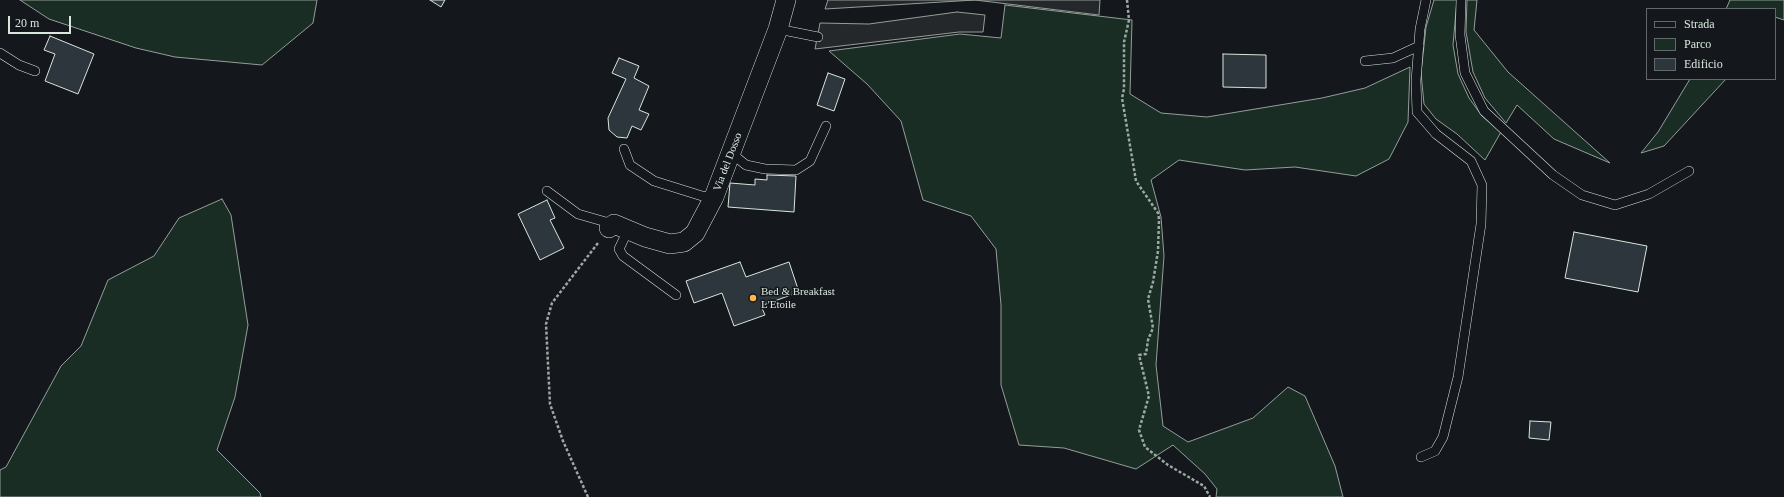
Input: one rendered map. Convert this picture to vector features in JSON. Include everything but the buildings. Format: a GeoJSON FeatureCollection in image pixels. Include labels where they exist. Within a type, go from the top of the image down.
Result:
{"type":"FeatureCollection","features":[{"type":"Feature","properties":{"kind":"street","name":"Via del Dosso"},"geometry":{"type":"LineString","coordinates":[[617,227],[670,244],[684,242],[695,233],[714,197],[778,29],[786,0]]}},
{"type":"Feature","properties":{"kind":"lane"},"geometry":{"type":"LineString","coordinates":[[1421,457],[1435,451],[1443,437],[1458,377],[1482,224],[1482,185],[1471,161],[1436,134],[1417,112],[1416,81],[1419,46],[1426,0]]}},
{"type":"Feature","properties":{"kind":"lane"},"geometry":{"type":"LineString","coordinates":[[1462,0],[1460,35],[1465,73],[1484,111],[1553,175],[1582,195],[1615,205],[1649,194],[1689,171]]}},
{"type":"Feature","properties":{"kind":"lane"},"geometry":{"type":"LineString","coordinates":[[778,29],[818,37]]}},
{"type":"Feature","properties":{"kind":"lane"},"geometry":{"type":"LineString","coordinates":[[1365,61],[1393,58],[1419,46]]}},
{"type":"Feature","properties":{"kind":"lane"},"geometry":{"type":"LineString","coordinates":[[0,53],[19,65],[35,71]]}},
{"type":"Feature","properties":{"kind":"lane"},"geometry":{"type":"LineString","coordinates":[[731,153],[746,165],[765,170],[796,170],[810,161],[826,126]]}},
{"type":"Feature","properties":{"kind":"lane"},"geometry":{"type":"LineString","coordinates":[[624,150],[630,165],[654,180],[702,196],[714,197]]}},
{"type":"Feature","properties":{"kind":"lane"},"geometry":{"type":"LineString","coordinates":[[547,191],[578,214],[617,227],[619,250],[623,256],[676,295]]}},
{"type":"Feature","properties":{"kind":"path"},"geometry":{"type":"LineString","coordinates":[[1127,0],[1129,20],[1124,42],[1124,89],[1122,98],[1136,181],[1158,213],[1159,219],[1158,251],[1153,282],[1148,299],[1153,328],[1148,340],[1146,354],[1139,354],[1149,396],[1139,430],[1145,447],[1168,465],[1204,486],[1210,497]]}},
{"type":"Feature","properties":{"kind":"path"},"geometry":{"type":"LineString","coordinates":[[588,497],[562,441],[550,404],[546,324],[552,303],[617,227]]}},
{"type":"Feature","properties":{"kind":"green space"},"geometry":{"type":"Polygon","coordinates":[[[20,0],[317,0],[313,23],[262,65],[175,57],[136,48],[49,19],[20,0]]]}},
{"type":"Feature","properties":{"kind":"green space"},"geometry":{"type":"Polygon","coordinates":[[[1434,0],[1457,0],[1453,45],[1458,74],[1469,98],[1482,116],[1501,132],[1485,160],[1457,134],[1436,119],[1424,104],[1421,73],[1426,27],[1434,0]]]}},
{"type":"Feature","properties":{"kind":"green space"},"geometry":{"type":"Polygon","coordinates":[[[1467,0],[1477,0],[1474,30],[1508,72],[1610,163],[1554,139],[1517,105],[1506,123],[1485,98],[1473,72],[1466,32],[1467,0]]]}},
{"type":"Feature","properties":{"kind":"green space"},"geometry":{"type":"Polygon","coordinates":[[[1730,0],[1784,0],[1784,20],[1776,17],[1776,8],[1726,8],[1730,0]]]}},
{"type":"Feature","properties":{"kind":"green space"},"geometry":{"type":"Polygon","coordinates":[[[1005,5],[1132,20],[1130,94],[1161,113],[1207,117],[1322,98],[1365,88],[1410,67],[1408,122],[1389,159],[1356,176],[1295,167],[1245,170],[1179,160],[1151,180],[1161,217],[1164,256],[1156,365],[1163,426],[1188,442],[1253,418],[1288,387],[1305,396],[1335,466],[1343,497],[1216,497],[1217,489],[1205,474],[1173,445],[1136,469],[1064,448],[1019,445],[1001,385],[1001,305],[996,249],[971,216],[923,200],[901,121],[867,84],[829,51],[960,34],[1001,38],[1005,5]]]}},
{"type":"Feature","properties":{"kind":"green space"},"geometry":{"type":"Polygon","coordinates":[[[1689,80],[1725,80],[1664,146],[1641,153],[1658,132],[1689,80]]]}},
{"type":"Feature","properties":{"kind":"green space"},"geometry":{"type":"Polygon","coordinates":[[[222,199],[231,215],[248,325],[235,397],[217,450],[260,493],[261,497],[0,497],[0,470],[6,467],[61,366],[81,346],[108,280],[154,256],[179,218],[222,199]]]}},
{"type":"Feature","properties":{"kind":"shaded area"},"geometry":{"type":"Polygon","coordinates":[[[828,0],[975,0],[825,9],[828,0]]]}},
{"type":"Feature","properties":{"kind":"shaded area"},"geometry":{"type":"Polygon","coordinates":[[[975,0],[1100,0],[1099,15],[975,0]]]}},
{"type":"Feature","properties":{"kind":"shaded area"},"geometry":{"type":"Polygon","coordinates":[[[957,12],[985,15],[983,32],[959,32],[815,49],[820,23],[869,24],[957,12]]]}},
{"type":"Feature","properties":{"kind":"place","name":"Bed & Breakfast L'Etoile"},"geometry":{"type":"Point","coordinates":[753,298]}}]}
